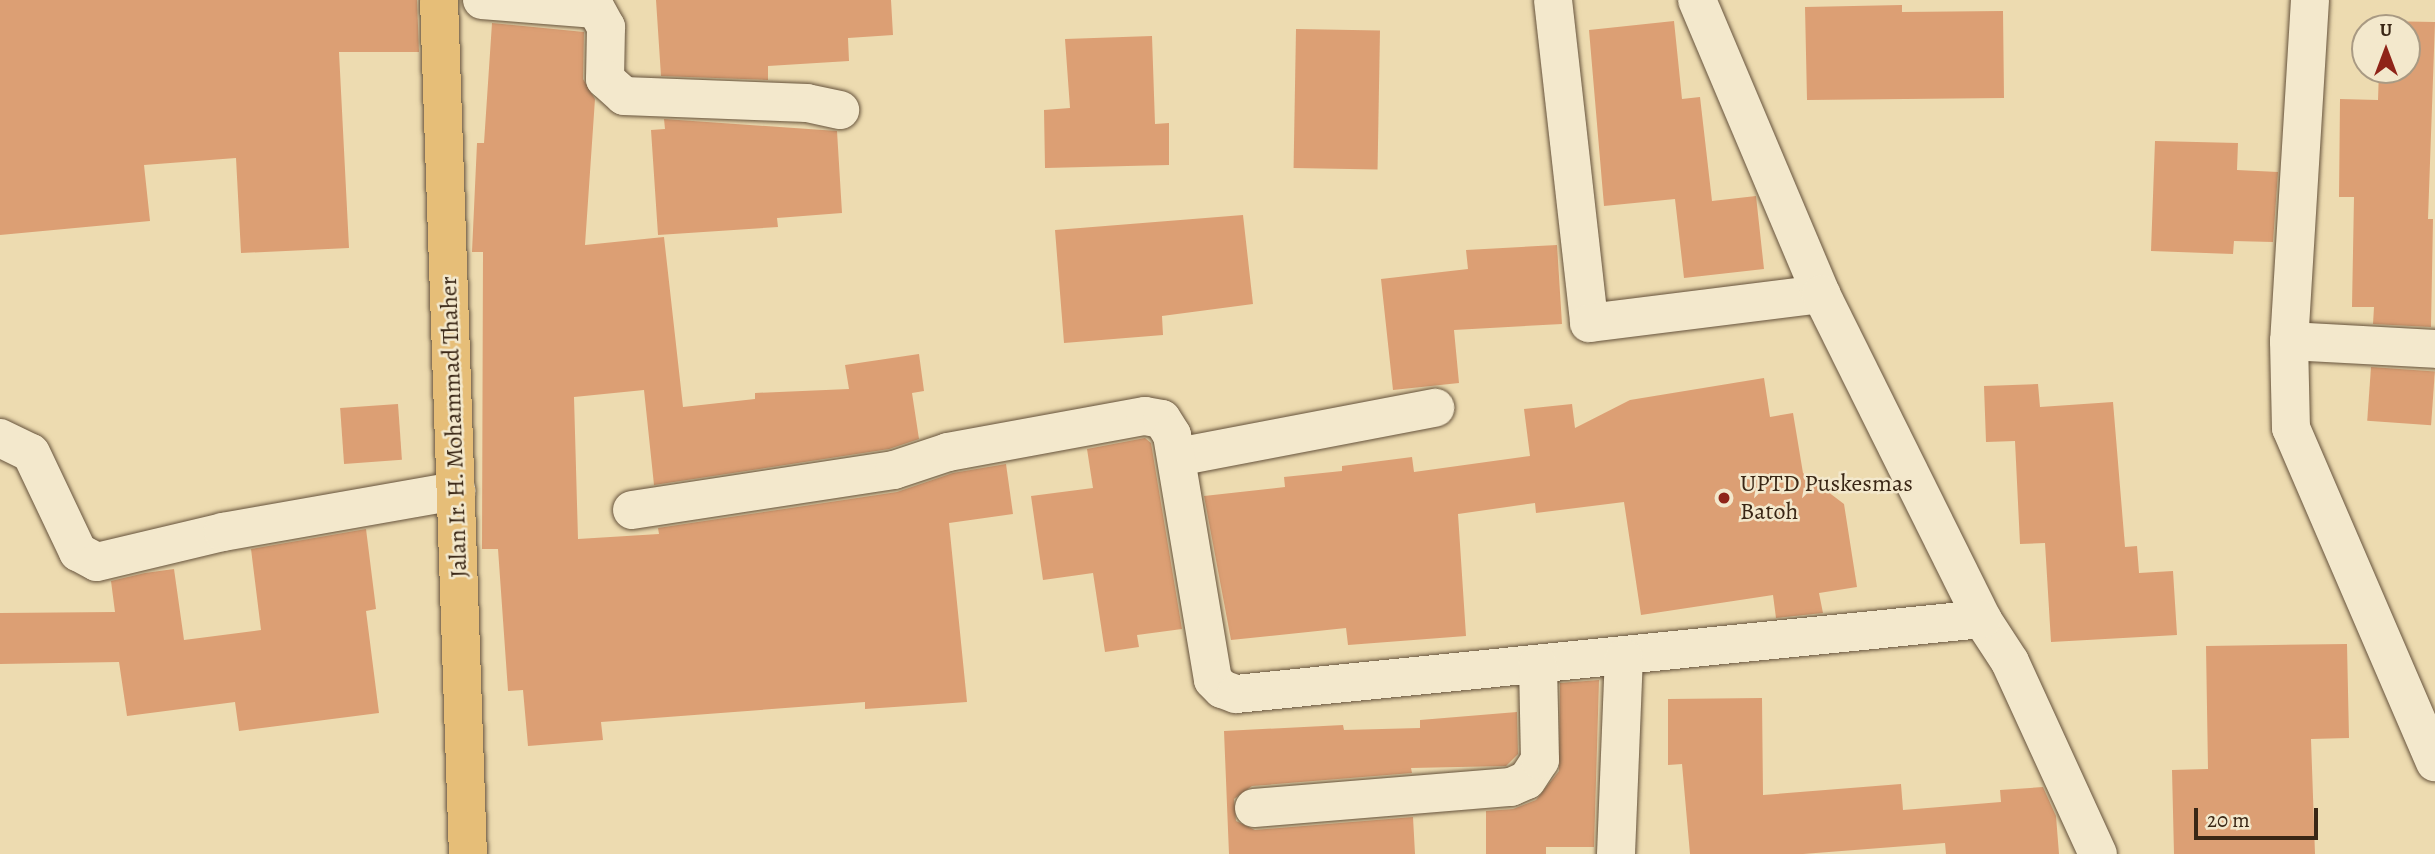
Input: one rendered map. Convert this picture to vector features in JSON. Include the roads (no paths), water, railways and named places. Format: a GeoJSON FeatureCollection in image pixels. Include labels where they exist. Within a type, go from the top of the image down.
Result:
{"type":"FeatureCollection","features":[{"type":"Feature","properties":{"kind":"main road","name":"Jalan Ir. H. Mohammad Thaher"},"geometry":{"type":"LineString","coordinates":[[439,0],[468,854]]}},
{"type":"Feature","properties":{"kind":"street"},"geometry":{"type":"LineString","coordinates":[[482,0],[596,9],[606,27],[605,79],[624,96],[807,103],[841,110]]}},
{"type":"Feature","properties":{"kind":"street"},"geometry":{"type":"LineString","coordinates":[[1553,0],[1590,323],[1821,294]]}},
{"type":"Feature","properties":{"kind":"street"},"geometry":{"type":"LineString","coordinates":[[1697,0],[1821,294],[1982,619],[2010,662],[2098,854]]}},
{"type":"Feature","properties":{"kind":"street"},"geometry":{"type":"LineString","coordinates":[[2310,0],[2289,341],[2291,428],[2435,762]]}},
{"type":"Feature","properties":{"kind":"street"},"geometry":{"type":"LineString","coordinates":[[2289,341],[2435,349]]}},
{"type":"Feature","properties":{"kind":"street"},"geometry":{"type":"LineString","coordinates":[[1177,457],[1434,408]]}},
{"type":"Feature","properties":{"kind":"street"},"geometry":{"type":"LineString","coordinates":[[632,510],[894,470],[948,452],[1146,416],[1162,419],[1172,435],[1213,680],[1222,689],[1236,694],[1624,658],[1982,619]]}},
{"type":"Feature","properties":{"kind":"street"},"geometry":{"type":"LineString","coordinates":[[0,438],[31,453],[78,552],[97,562],[223,532],[456,491]]}},
{"type":"Feature","properties":{"kind":"street"},"geometry":{"type":"LineString","coordinates":[[1616,854],[1624,658]]}},
{"type":"Feature","properties":{"kind":"street"},"geometry":{"type":"LineString","coordinates":[[1254,808],[1511,787],[1527,780],[1540,760],[1538,664]]}},
{"type":"Feature","properties":{"kind":"place","name":"UPTD Puskesmas Batoh"},"geometry":{"type":"Point","coordinates":[1724,498]}}]}
